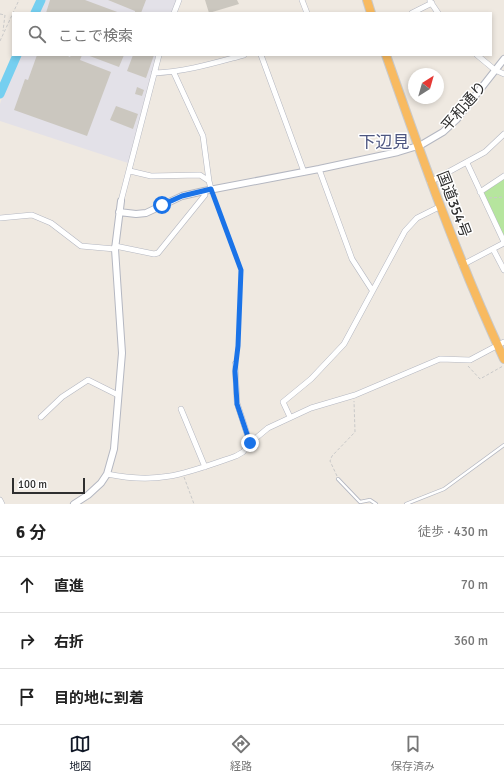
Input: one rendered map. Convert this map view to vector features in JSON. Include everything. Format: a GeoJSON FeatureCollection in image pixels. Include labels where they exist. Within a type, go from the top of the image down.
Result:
{"type":"FeatureCollection","features":[{"type":"Feature","properties":{"kind":"highway"},"geometry":{"type":"LineString","coordinates":[[367,0],[371,12]]}},
{"type":"Feature","properties":{"kind":"highway","name":"国道354号"},"geometry":{"type":"LineString","coordinates":[[386,56],[430,182],[462,265],[501,343],[504,359]]}},
{"type":"Feature","properties":{"kind":"street"},"geometry":{"type":"LineString","coordinates":[[174,12],[179,0]]}},
{"type":"Feature","properties":{"kind":"street"},"geometry":{"type":"LineString","coordinates":[[302,0],[307,12]]}},
{"type":"Feature","properties":{"kind":"street"},"geometry":{"type":"LineString","coordinates":[[414,12],[431,1],[437,12]]}},
{"type":"Feature","properties":{"kind":"street"},"geometry":{"type":"LineString","coordinates":[[74,504],[83,502],[97,488],[107,474],[114,449],[122,341],[115,248],[119,212],[158,56]]}},
{"type":"Feature","properties":{"kind":"street"},"geometry":{"type":"LineString","coordinates":[[154,73],[174,73],[240,56]]}},
{"type":"Feature","properties":{"kind":"street"},"geometry":{"type":"LineString","coordinates":[[261,56],[304,172]]}},
{"type":"Feature","properties":{"kind":"street"},"geometry":{"type":"LineString","coordinates":[[478,56],[495,70],[504,74]]}},
{"type":"Feature","properties":{"kind":"street","name":"平和通り"},"geometry":{"type":"LineString","coordinates":[[119,212],[136,214],[146,213],[182,196],[398,152],[418,145],[443,132],[452,124],[504,59]]}},
{"type":"Feature","properties":{"kind":"street"},"geometry":{"type":"LineString","coordinates":[[174,73],[203,136],[211,189]]}},
{"type":"Feature","properties":{"kind":"street"},"geometry":{"type":"LineString","coordinates":[[430,182],[467,163],[491,148],[504,134]]}},
{"type":"Feature","properties":{"kind":"street"},"geometry":{"type":"LineString","coordinates":[[462,265],[504,243],[467,163]]}},
{"type":"Feature","properties":{"kind":"street"},"geometry":{"type":"LineString","coordinates":[[319,169],[352,259],[372,290]]}},
{"type":"Feature","properties":{"kind":"street"},"geometry":{"type":"LineString","coordinates":[[130,171],[151,176],[200,175],[209,181]]}},
{"type":"Feature","properties":{"kind":"street"},"geometry":{"type":"LineString","coordinates":[[480,192],[504,176]]}},
{"type":"Feature","properties":{"kind":"street"},"geometry":{"type":"LineString","coordinates":[[0,218],[32,215],[51,223],[81,246],[115,248],[154,254],[158,253],[205,195],[204,191]]}},
{"type":"Feature","properties":{"kind":"street"},"geometry":{"type":"LineString","coordinates":[[290,418],[283,402],[311,379],[344,344],[405,231],[417,218],[440,207]]}},
{"type":"Feature","properties":{"kind":"street"},"geometry":{"type":"LineString","coordinates":[[493,249],[504,270]]}},
{"type":"Feature","properties":{"kind":"street"},"geometry":{"type":"LineString","coordinates":[[107,474],[155,480],[184,475],[236,456],[243,452],[250,443],[268,428],[311,408],[355,395],[440,360],[470,360],[501,343]]}},
{"type":"Feature","properties":{"kind":"street"},"geometry":{"type":"LineString","coordinates":[[235,364],[237,404],[250,443]]}},
{"type":"Feature","properties":{"kind":"street"},"geometry":{"type":"LineString","coordinates":[[41,417],[62,397],[88,380],[118,395]]}},
{"type":"Feature","properties":{"kind":"street"},"geometry":{"type":"LineString","coordinates":[[181,410],[205,467]]}},
{"type":"Feature","properties":{"kind":"street"},"geometry":{"type":"LineString","coordinates":[[0,500],[2,504]]}},
{"type":"Feature","properties":{"kind":"lane"},"geometry":{"type":"LineString","coordinates":[[406,504],[444,490],[504,445]]}},
{"type":"Feature","properties":{"kind":"lane"},"geometry":{"type":"LineString","coordinates":[[338,479],[360,502],[370,500],[376,504]]}},
{"type":"Feature","properties":{"kind":"path"},"geometry":{"type":"LineString","coordinates":[[13,12],[19,0]]}},
{"type":"Feature","properties":{"kind":"path"},"geometry":{"type":"LineString","coordinates":[[0,14],[5,15],[3,34]]}},
{"type":"Feature","properties":{"kind":"path"},"geometry":{"type":"LineString","coordinates":[[0,41],[12,15]]}},
{"type":"Feature","properties":{"kind":"path"},"geometry":{"type":"LineString","coordinates":[[211,189],[241,270],[238,346],[235,364]]}},
{"type":"Feature","properties":{"kind":"path"},"geometry":{"type":"LineString","coordinates":[[485,201],[492,197],[504,196]]}},
{"type":"Feature","properties":{"kind":"path"},"geometry":{"type":"LineString","coordinates":[[460,360],[466,363],[480,379],[504,366]]}},
{"type":"Feature","properties":{"kind":"path"},"geometry":{"type":"LineString","coordinates":[[338,479],[330,461],[332,456],[355,432],[355,395]]}},
{"type":"Feature","properties":{"kind":"path"},"geometry":{"type":"LineString","coordinates":[[184,475],[194,504]]}},
{"type":"Feature","properties":{"kind":"shaded area"},"geometry":{"type":"Polygon","coordinates":[[[43,0],[177,0],[172,12],[37,12],[43,0]]]}},
{"type":"Feature","properties":{"kind":"shaded area"},"geometry":{"type":"Polygon","coordinates":[[[18,56],[156,56],[128,163],[0,121],[0,104],[18,56]]]}},
{"type":"Feature","properties":{"kind":"green space"},"geometry":{"type":"Polygon","coordinates":[[[504,176],[504,242],[480,192],[504,176]]]}},
{"type":"Feature","properties":{"kind":"building"},"geometry":{"type":"Polygon","coordinates":[[[50,0],[85,0],[117,12],[46,12],[50,0]]]}},
{"type":"Feature","properties":{"kind":"building"},"geometry":{"type":"Polygon","coordinates":[[[108,0],[146,0],[141,12],[135,11],[108,0]]]}},
{"type":"Feature","properties":{"kind":"building"},"geometry":{"type":"Polygon","coordinates":[[[205,0],[237,0],[239,4],[212,12],[209,12],[205,0]]]}},
{"type":"Feature","properties":{"kind":"building"},"geometry":{"type":"Polygon","coordinates":[[[37,56],[82,56],[80,60],[111,72],[87,136],[14,110],[25,79],[28,80],[37,56]]]}},
{"type":"Feature","properties":{"kind":"building"},"geometry":{"type":"Polygon","coordinates":[[[90,56],[124,56],[119,67],[90,56]]]}},
{"type":"Feature","properties":{"kind":"building"},"geometry":{"type":"Polygon","coordinates":[[[133,56],[154,56],[146,78],[127,71],[133,56]]]}},
{"type":"Feature","properties":{"kind":"building"},"geometry":{"type":"Polygon","coordinates":[[[137,87],[144,90],[142,96],[135,94],[137,87]]]}},
{"type":"Feature","properties":{"kind":"building"},"geometry":{"type":"Polygon","coordinates":[[[116,106],[138,114],[133,129],[110,120],[116,106]]]}},
{"type":"Feature","properties":{"kind":"waterway"},"geometry":{"type":"LineString","coordinates":[[35,12],[41,0]]}},
{"type":"Feature","properties":{"kind":"waterway"},"geometry":{"type":"LineString","coordinates":[[0,94],[17,56]]}},
{"type":"Feature","properties":{"kind":"district","name":"下辺見"},"geometry":{"type":"Point","coordinates":[384,142]}},
{"type":"Feature","properties":{"kind":"route"},"geometry":{"type":"LineString","coordinates":[[162,205],[182,196],[211,189],[239,263],[241,278],[238,346],[235,364],[237,404],[250,443]]}}]}
